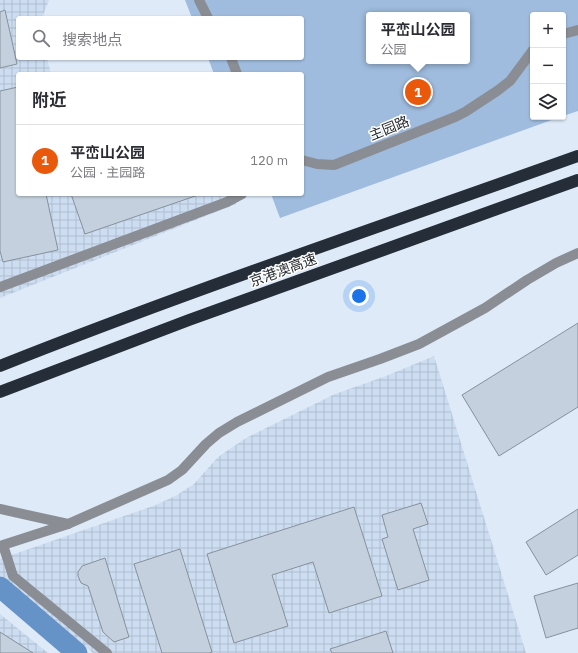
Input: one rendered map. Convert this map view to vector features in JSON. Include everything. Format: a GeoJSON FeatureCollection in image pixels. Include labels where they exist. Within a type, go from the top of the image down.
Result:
{"type":"FeatureCollection","features":[{"type":"Feature","properties":{"kind":"highway","name":"京港澳高速"},"geometry":{"type":"LineString","coordinates":[[0,366],[75,336],[149,309],[578,156]]}},
{"type":"Feature","properties":{"kind":"highway","name":"京港澳高速"},"geometry":{"type":"LineString","coordinates":[[0,392],[189,320],[578,180]]}},
{"type":"Feature","properties":{"kind":"street"},"geometry":{"type":"LineString","coordinates":[[199,0],[207,16]]}},
{"type":"Feature","properties":{"kind":"street"},"geometry":{"type":"LineString","coordinates":[[566,33],[578,30]]}},
{"type":"Feature","properties":{"kind":"street","name":"主园路"},"geometry":{"type":"LineString","coordinates":[[304,161],[317,164],[334,165],[455,117],[503,87],[530,54]]}},
{"type":"Feature","properties":{"kind":"street"},"geometry":{"type":"LineString","coordinates":[[232,60],[235,72]]}},
{"type":"Feature","properties":{"kind":"street"},"geometry":{"type":"LineString","coordinates":[[0,287],[227,202],[238,196]]}},
{"type":"Feature","properties":{"kind":"street"},"geometry":{"type":"LineString","coordinates":[[107,653],[13,576],[3,546],[68,524],[168,480],[182,470],[206,444],[219,433],[237,422],[328,377],[380,360],[419,344],[485,308],[556,263],[578,253]]}},
{"type":"Feature","properties":{"kind":"street"},"geometry":{"type":"LineString","coordinates":[[0,509],[68,524]]}},
{"type":"Feature","properties":{"kind":"shaded area"},"geometry":{"type":"Polygon","coordinates":[[[0,0],[49,0],[43,16],[16,16],[16,60],[48,60],[50,72],[16,72],[16,196],[234,196],[236,204],[0,298],[0,0]]]}},
{"type":"Feature","properties":{"kind":"shaded area"},"geometry":{"type":"Polygon","coordinates":[[[185,0],[578,0],[578,111],[566,115],[566,12],[530,12],[530,120],[552,120],[280,218],[272,196],[304,196],[304,72],[213,72],[209,60],[304,60],[304,16],[191,16],[185,0]]]}},
{"type":"Feature","properties":{"kind":"shaded area"},"geometry":{"type":"Polygon","coordinates":[[[434,356],[526,653],[93,653],[0,577],[0,559],[156,505],[177,495],[194,484],[218,457],[246,438],[335,394],[386,376],[434,356]]]}},
{"type":"Feature","properties":{"kind":"shaded area"},"geometry":{"type":"Polygon","coordinates":[[[0,614],[48,653],[0,653],[0,614]]]}},
{"type":"Feature","properties":{"kind":"building"},"geometry":{"type":"Polygon","coordinates":[[[5,10],[17,64],[0,68],[0,12],[5,10]]]}},
{"type":"Feature","properties":{"kind":"building"},"geometry":{"type":"Polygon","coordinates":[[[16,87],[16,196],[46,196],[58,250],[3,262],[0,251],[0,91],[16,87]]]}},
{"type":"Feature","properties":{"kind":"building"},"geometry":{"type":"Polygon","coordinates":[[[72,196],[195,196],[85,234],[72,196]]]}},
{"type":"Feature","properties":{"kind":"building"},"geometry":{"type":"Polygon","coordinates":[[[578,323],[578,407],[499,456],[462,395],[578,323]]]}},
{"type":"Feature","properties":{"kind":"building"},"geometry":{"type":"Polygon","coordinates":[[[421,503],[428,524],[413,529],[429,580],[398,590],[382,539],[388,537],[382,515],[421,503]]]}},
{"type":"Feature","properties":{"kind":"building"},"geometry":{"type":"Polygon","coordinates":[[[354,507],[382,596],[329,613],[313,562],[272,575],[288,626],[234,643],[207,554],[354,507]]]}},
{"type":"Feature","properties":{"kind":"building"},"geometry":{"type":"Polygon","coordinates":[[[578,509],[578,555],[546,575],[526,542],[578,509]]]}},
{"type":"Feature","properties":{"kind":"building"},"geometry":{"type":"Polygon","coordinates":[[[180,549],[212,652],[209,653],[162,653],[134,564],[180,549]]]}},
{"type":"Feature","properties":{"kind":"building"},"geometry":{"type":"Polygon","coordinates":[[[105,558],[129,637],[114,642],[103,632],[88,586],[81,583],[78,576],[78,572],[82,566],[105,558]]]}},
{"type":"Feature","properties":{"kind":"building"},"geometry":{"type":"Polygon","coordinates":[[[578,583],[578,628],[546,638],[534,596],[578,583]]]}},
{"type":"Feature","properties":{"kind":"building"},"geometry":{"type":"Polygon","coordinates":[[[386,631],[393,653],[332,653],[330,649],[386,631]]]}},
{"type":"Feature","properties":{"kind":"building"},"geometry":{"type":"Polygon","coordinates":[[[0,632],[33,653],[0,653],[0,632]]]}},
{"type":"Feature","properties":{"kind":"waterway"},"geometry":{"type":"LineString","coordinates":[[0,587],[77,653]]}},
{"type":"Feature","properties":{"kind":"place","name":"平峦山公园"},"geometry":{"type":"Point","coordinates":[418,92]}}]}
